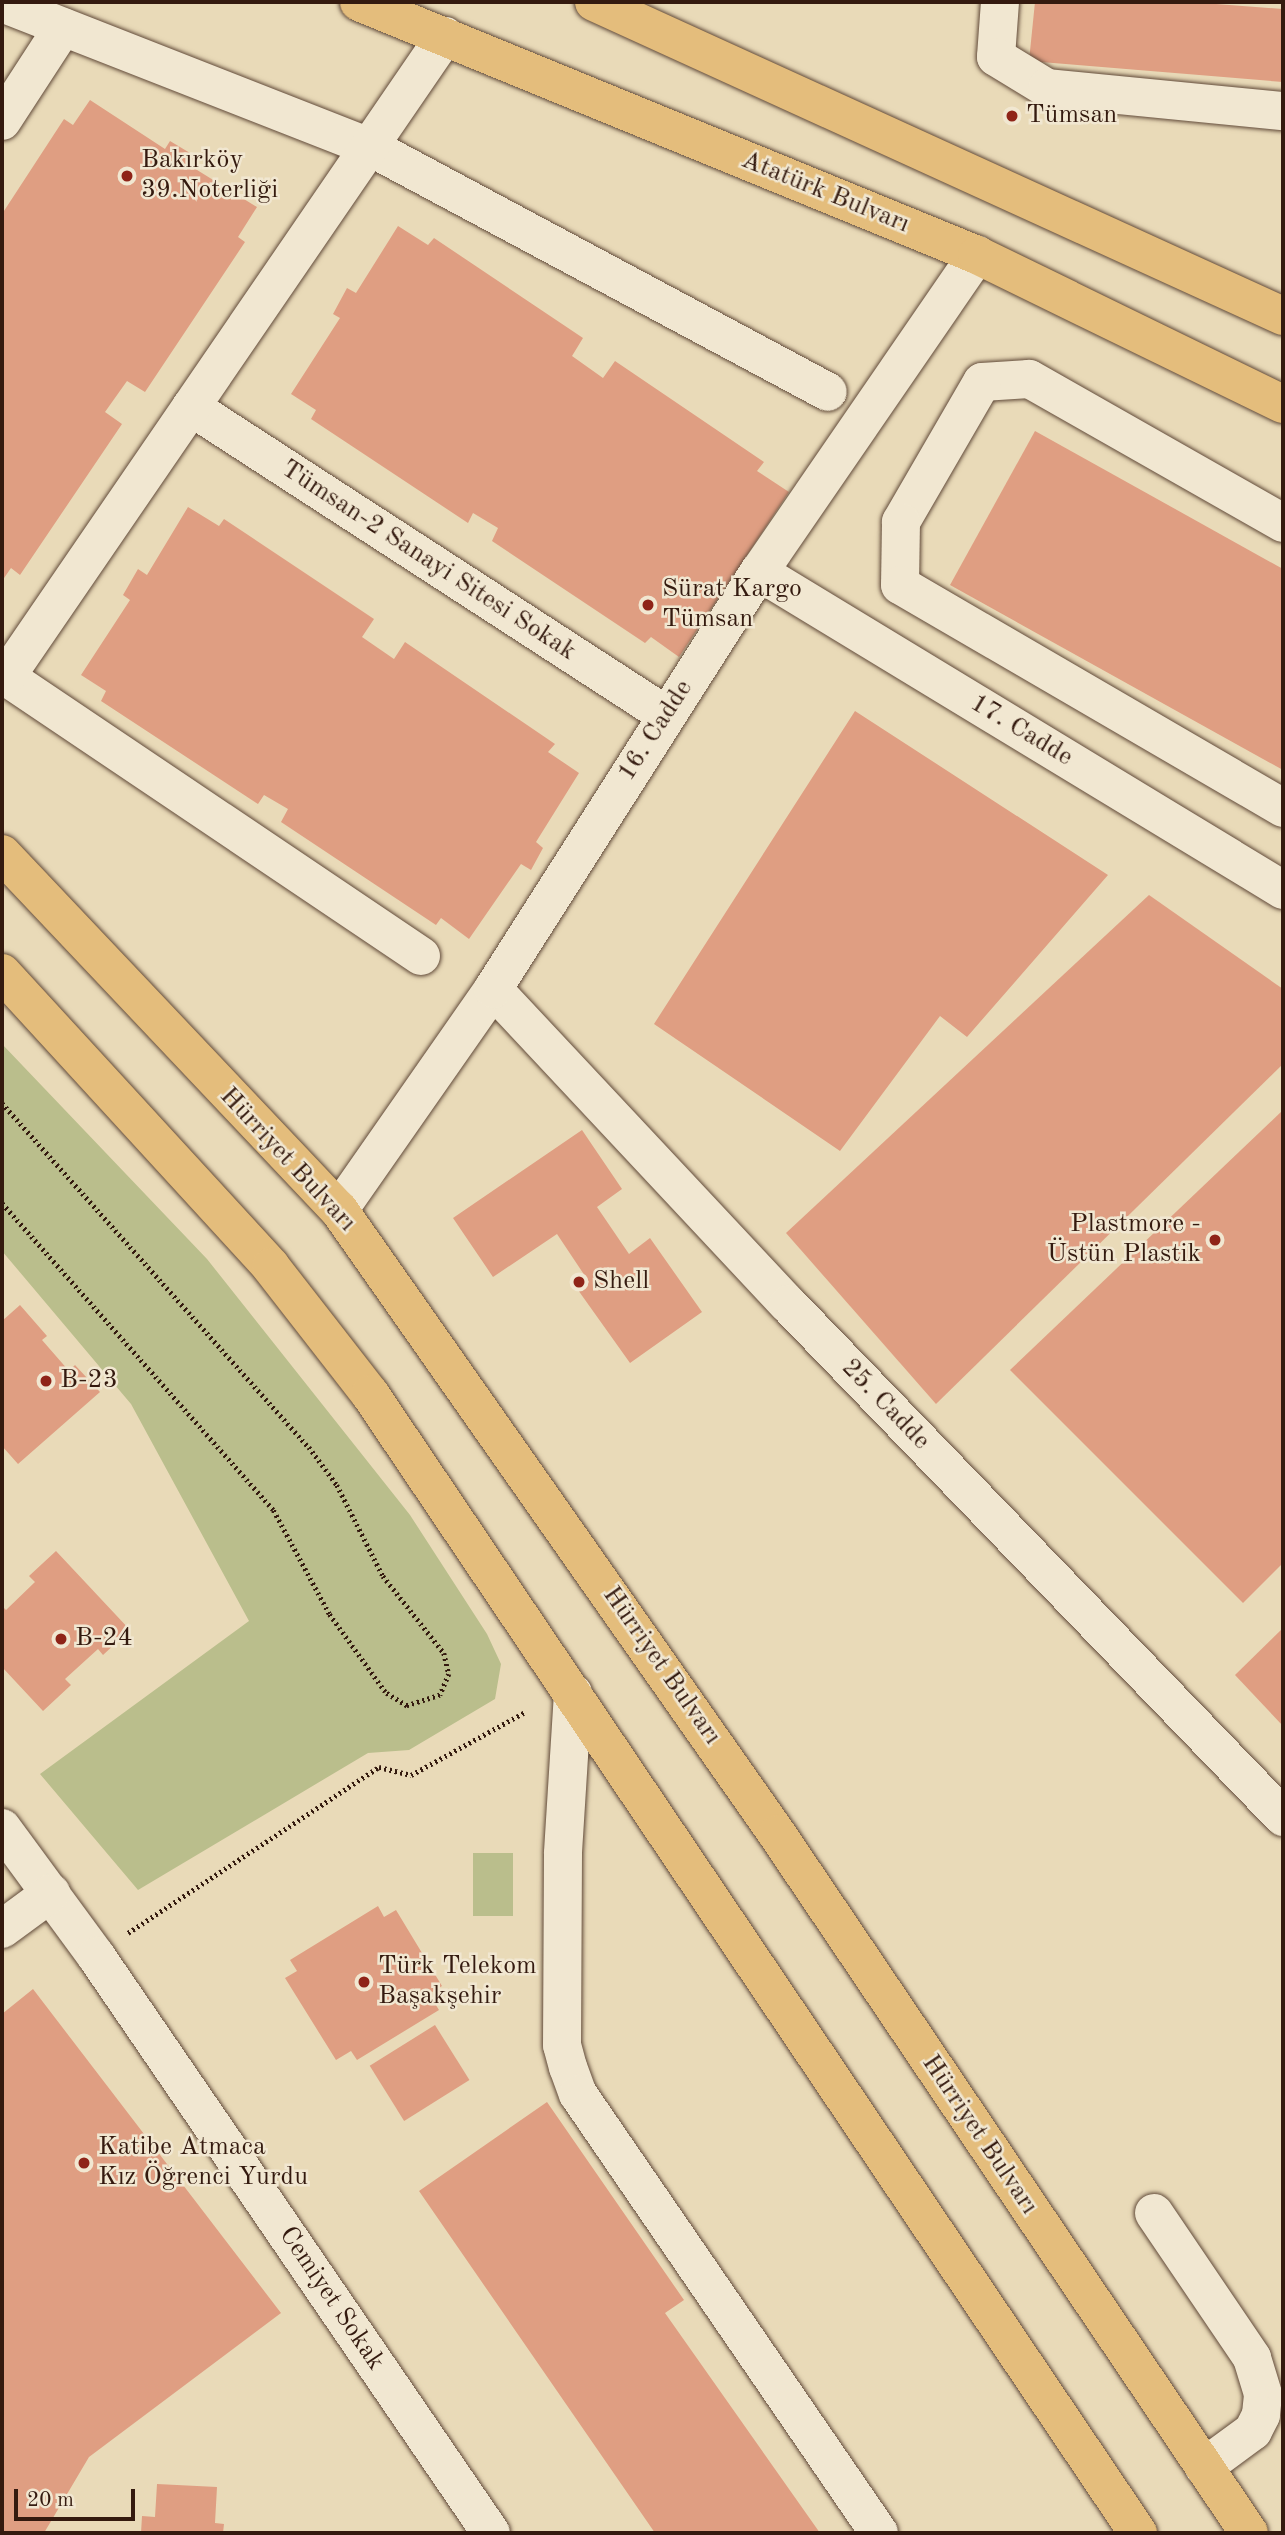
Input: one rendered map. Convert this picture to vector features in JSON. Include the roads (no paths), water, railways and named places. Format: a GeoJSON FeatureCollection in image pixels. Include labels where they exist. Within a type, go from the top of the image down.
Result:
{"type":"FeatureCollection","features":[{"type":"Feature","properties":{"kind":"main road","name":"Atatürk Bulvarı"},"geometry":{"type":"LineString","coordinates":[[359,2],[976,255],[1283,404]]}},
{"type":"Feature","properties":{"kind":"main road"},"geometry":{"type":"LineString","coordinates":[[594,2],[1283,316]]}},
{"type":"Feature","properties":{"kind":"main road","name":"Hürriyet Bulvarı"},"geometry":{"type":"LineString","coordinates":[[2,854],[339,1210],[769,1822],[1249,2533]]}},
{"type":"Feature","properties":{"kind":"main road"},"geometry":{"type":"LineString","coordinates":[[2,973],[307,1309],[426,1473],[1138,2533]]}},
{"type":"Feature","properties":{"kind":"street"},"geometry":{"type":"LineString","coordinates":[[1000,2],[996,57],[1047,89],[1283,111]]}},
{"type":"Feature","properties":{"kind":"street"},"geometry":{"type":"LineString","coordinates":[[2,3],[370,147],[828,392]]}},
{"type":"Feature","properties":{"kind":"street"},"geometry":{"type":"LineString","coordinates":[[2,121],[63,27]]}},
{"type":"Feature","properties":{"kind":"street"},"geometry":{"type":"LineString","coordinates":[[421,956],[4,676],[445,36]]}},
{"type":"Feature","properties":{"kind":"street","name":"16. Cadde"},"geometry":{"type":"LineString","coordinates":[[339,1210],[493,989],[759,572],[976,255]]}},
{"type":"Feature","properties":{"kind":"street"},"geometry":{"type":"LineString","coordinates":[[1283,523],[1029,379],[982,382],[901,522],[900,585],[1283,808]]}},
{"type":"Feature","properties":{"kind":"street","name":"Tümsan-2 Sanayi Sitesi Sokak"},"geometry":{"type":"LineString","coordinates":[[191,407],[666,715]]}},
{"type":"Feature","properties":{"kind":"street","name":"17. Cadde"},"geometry":{"type":"LineString","coordinates":[[759,572],[1283,890]]}},
{"type":"Feature","properties":{"kind":"street","name":"25. Cadde"},"geometry":{"type":"LineString","coordinates":[[493,989],[788,1304],[1283,1817]]}},
{"type":"Feature","properties":{"kind":"street"},"geometry":{"type":"LineString","coordinates":[[573,1693],[564,1854],[562,2045],[575,2085],[879,2533]]}},
{"type":"Feature","properties":{"kind":"street","name":"Cemiyet Sokak"},"geometry":{"type":"LineString","coordinates":[[3,1831],[96,1955],[491,2533]]}},
{"type":"Feature","properties":{"kind":"street"},"geometry":{"type":"LineString","coordinates":[[2,1929],[51,1893]]}},
{"type":"Feature","properties":{"kind":"street"},"geometry":{"type":"LineString","coordinates":[[1154,2213],[1252,2358],[1263,2395],[1261,2415],[1253,2431],[1204,2467]]}},
{"type":"Feature","properties":{"kind":"place","name":"Tümsan"},"geometry":{"type":"Point","coordinates":[1012,116]}},
{"type":"Feature","properties":{"kind":"place","name":"Bakırköy 39.Noterliği"},"geometry":{"type":"Point","coordinates":[127,176]}},
{"type":"Feature","properties":{"kind":"place","name":"Sürat Kargo Tümsan"},"geometry":{"type":"Point","coordinates":[648,605]}},
{"type":"Feature","properties":{"kind":"place","name":"Plastmore - Üstün Plastik"},"geometry":{"type":"Point","coordinates":[1215,1240]}},
{"type":"Feature","properties":{"kind":"place","name":"Shell"},"geometry":{"type":"Point","coordinates":[579,1282]}},
{"type":"Feature","properties":{"kind":"place","name":"B-23"},"geometry":{"type":"Point","coordinates":[46,1381]}},
{"type":"Feature","properties":{"kind":"place","name":"B-24"},"geometry":{"type":"Point","coordinates":[61,1639]}},
{"type":"Feature","properties":{"kind":"place","name":"Türk Telekom Başakşehir"},"geometry":{"type":"Point","coordinates":[364,1982]}},
{"type":"Feature","properties":{"kind":"place","name":"Katibe Atmaca Kız Öğrenci Yurdu"},"geometry":{"type":"Point","coordinates":[84,2163]}}]}
